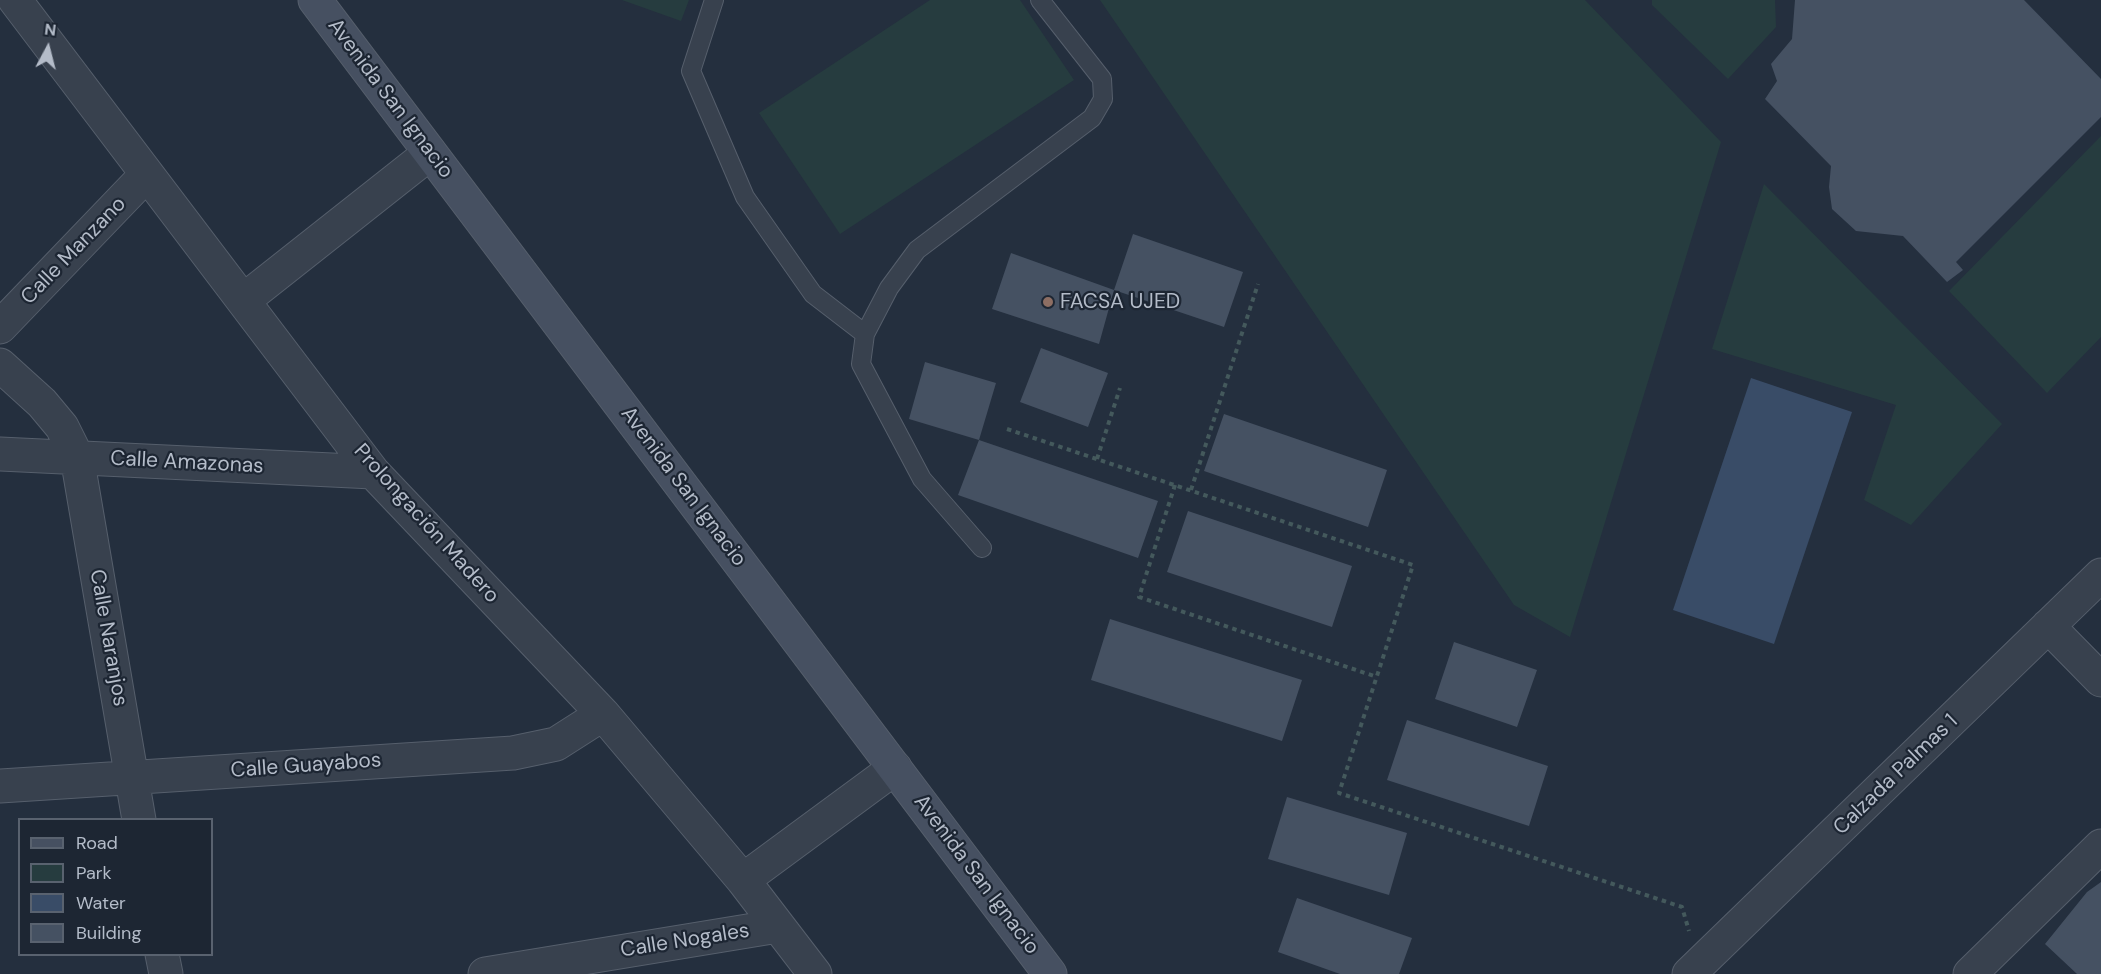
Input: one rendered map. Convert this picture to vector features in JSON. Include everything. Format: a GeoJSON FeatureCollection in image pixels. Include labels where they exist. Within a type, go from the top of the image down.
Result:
{"type":"FeatureCollection","features":[{"type":"Feature","properties":{"kind":"street","name":"Prolongación Madero"},"geometry":{"type":"LineString","coordinates":[[15,0],[373,472],[603,714],[743,879],[815,974]]}},
{"type":"Feature","properties":{"kind":"street","name":"Avenida San Ignacio"},"geometry":{"type":"LineString","coordinates":[[315,0],[1050,974]]}},
{"type":"Feature","properties":{"kind":"street"},"geometry":{"type":"LineString","coordinates":[[244,300],[430,153]]}},
{"type":"Feature","properties":{"kind":"street","name":"Calle Manzano"},"geometry":{"type":"LineString","coordinates":[[0,327],[147,174]]}},
{"type":"Feature","properties":{"kind":"street","name":"Calle Naranjos"},"geometry":{"type":"LineString","coordinates":[[0,364],[42,403],[62,427],[77,457],[139,818]]}},
{"type":"Feature","properties":{"kind":"street","name":"Calle Amazonas"},"geometry":{"type":"LineString","coordinates":[[0,454],[373,472]]}},
{"type":"Feature","properties":{"kind":"street","name":"Calzada Palmas 1"},"geometry":{"type":"LineString","coordinates":[[1709,967],[2101,574]]}},
{"type":"Feature","properties":{"kind":"street"},"geometry":{"type":"LineString","coordinates":[[2048,626],[2101,680]]}},
{"type":"Feature","properties":{"kind":"street","name":"Calle Guayabos"},"geometry":{"type":"LineString","coordinates":[[0,786],[513,753],[556,744],[603,714]]}},
{"type":"Feature","properties":{"kind":"street"},"geometry":{"type":"LineString","coordinates":[[743,879],[895,768]]}},
{"type":"Feature","properties":{"kind":"street"},"geometry":{"type":"LineString","coordinates":[[1970,974],[2101,846]]}},
{"type":"Feature","properties":{"kind":"street","name":"Calle Nogales"},"geometry":{"type":"LineString","coordinates":[[497,973],[778,926]]}},
{"type":"Feature","properties":{"kind":"street"},"geometry":{"type":"LineString","coordinates":[[162,956],[166,974]]}},
{"type":"Feature","properties":{"kind":"lane"},"geometry":{"type":"LineString","coordinates":[[714,0],[691,71],[744,197],[813,294],[865,334]]}},
{"type":"Feature","properties":{"kind":"lane"},"geometry":{"type":"LineString","coordinates":[[981,548],[922,479],[861,364],[865,334],[889,288],[917,250],[1092,118],[1103,99],[1102,79],[1040,0]]}},
{"type":"Feature","properties":{"kind":"path"},"geometry":{"type":"LineString","coordinates":[[1191,490],[1258,284]]}},
{"type":"Feature","properties":{"kind":"path"},"geometry":{"type":"LineString","coordinates":[[1097,459],[1120,388]]}},
{"type":"Feature","properties":{"kind":"path"},"geometry":{"type":"LineString","coordinates":[[1007,429],[1413,565],[1339,793],[1682,907],[1691,935],[1709,967]]}},
{"type":"Feature","properties":{"kind":"path"},"geometry":{"type":"LineString","coordinates":[[1175,485],[1139,597],[1377,677]]}},
{"type":"Feature","properties":{"kind":"green space"},"geometry":{"type":"Polygon","coordinates":[[[622,0],[689,0],[681,21],[622,0]]]}},
{"type":"Feature","properties":{"kind":"green space"},"geometry":{"type":"Polygon","coordinates":[[[930,0],[1020,0],[1074,80],[840,234],[759,113],[930,0]]]}},
{"type":"Feature","properties":{"kind":"green space"},"geometry":{"type":"Polygon","coordinates":[[[1100,0],[1585,0],[1721,142],[1570,637],[1514,605],[1100,0]]]}},
{"type":"Feature","properties":{"kind":"green space"},"geometry":{"type":"Polygon","coordinates":[[[1652,0],[1775,0],[1776,27],[1728,79],[1652,5],[1652,0]]]}},
{"type":"Feature","properties":{"kind":"green space"},"geometry":{"type":"Polygon","coordinates":[[[2101,136],[2101,337],[2047,393],[1949,291],[2101,136]]]}},
{"type":"Feature","properties":{"kind":"green space"},"geometry":{"type":"Polygon","coordinates":[[[1764,184],[2002,424],[1911,525],[1864,500],[1896,405],[1712,349],[1764,184]]]}},
{"type":"Feature","properties":{"kind":"water"},"geometry":{"type":"Polygon","coordinates":[[[1751,378],[1852,412],[1774,644],[1673,610],[1751,378]]]}},
{"type":"Feature","properties":{"kind":"building"},"geometry":{"type":"Polygon","coordinates":[[[1795,0],[2024,0],[2101,79],[2101,117],[1956,262],[1963,270],[1947,282],[1903,236],[1856,231],[1832,209],[1829,187],[1831,166],[1765,99],[1777,81],[1771,64],[1792,39],[1795,0]]]}},
{"type":"Feature","properties":{"kind":"building"},"geometry":{"type":"Polygon","coordinates":[[[1133,234],[1243,272],[1224,327],[1114,290],[1133,234]]]}},
{"type":"Feature","properties":{"kind":"building"},"geometry":{"type":"Polygon","coordinates":[[[1011,253],[1114,290],[1099,344],[992,309],[1011,253]]]}},
{"type":"Feature","properties":{"kind":"building"},"geometry":{"type":"Polygon","coordinates":[[[1041,348],[1108,373],[1088,427],[1020,402],[1041,348]]]}},
{"type":"Feature","properties":{"kind":"building"},"geometry":{"type":"Polygon","coordinates":[[[925,362],[996,383],[979,440],[909,419],[925,362]]]}},
{"type":"Feature","properties":{"kind":"building"},"geometry":{"type":"Polygon","coordinates":[[[1224,414],[1387,470],[1368,527],[1204,471],[1224,414]]]}},
{"type":"Feature","properties":{"kind":"building"},"geometry":{"type":"Polygon","coordinates":[[[979,440],[1158,501],[1138,558],[958,495],[979,440]]]}},
{"type":"Feature","properties":{"kind":"building"},"geometry":{"type":"Polygon","coordinates":[[[1188,511],[1352,566],[1332,627],[1167,572],[1188,511]]]}},
{"type":"Feature","properties":{"kind":"building"},"geometry":{"type":"Polygon","coordinates":[[[1110,619],[1302,680],[1282,741],[1091,680],[1110,619]]]}},
{"type":"Feature","properties":{"kind":"building"},"geometry":{"type":"Polygon","coordinates":[[[1454,642],[1537,670],[1517,727],[1435,699],[1454,642]]]}},
{"type":"Feature","properties":{"kind":"building"},"geometry":{"type":"Polygon","coordinates":[[[1407,720],[1548,766],[1529,826],[1387,780],[1407,720]]]}},
{"type":"Feature","properties":{"kind":"building"},"geometry":{"type":"Polygon","coordinates":[[[1287,797],[1407,833],[1389,895],[1268,859],[1287,797]]]}},
{"type":"Feature","properties":{"kind":"building"},"geometry":{"type":"Polygon","coordinates":[[[2101,882],[2101,974],[2077,974],[2045,944],[2087,892],[2101,882]]]}},
{"type":"Feature","properties":{"kind":"building"},"geometry":{"type":"Polygon","coordinates":[[[1297,898],[1412,938],[1399,974],[1340,974],[1278,952],[1297,898]]]}},
{"type":"Feature","properties":{"kind":"place","name":"FACSA UJED"},"geometry":{"type":"Point","coordinates":[1048,302]}}]}
